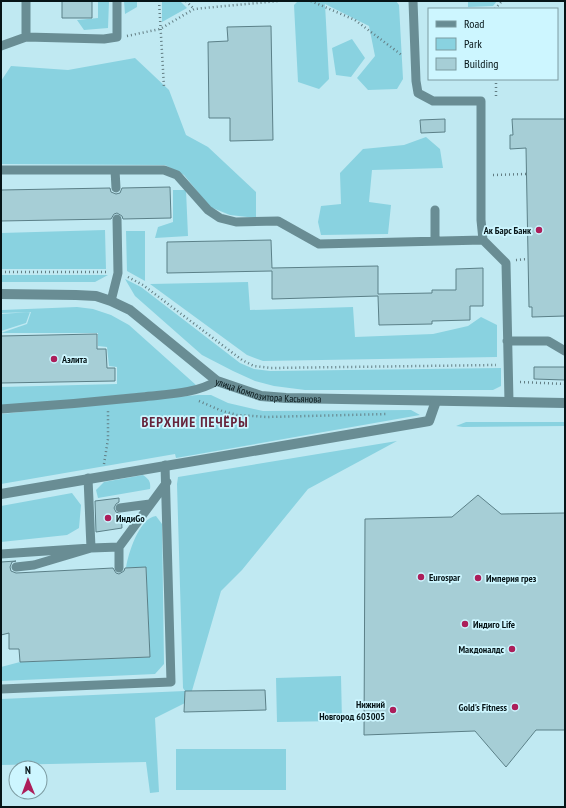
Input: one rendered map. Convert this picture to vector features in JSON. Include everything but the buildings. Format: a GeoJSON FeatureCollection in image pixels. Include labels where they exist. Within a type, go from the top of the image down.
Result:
{"type":"FeatureCollection","features":[{"type":"Feature","properties":{"kind":"street","name":"улица Композитора Касьянова"},"geometry":{"type":"LineString","coordinates":[[1,294],[96,296],[111,301],[130,310],[217,381],[244,391],[268,397],[565,404]]}},
{"type":"Feature","properties":{"kind":"street"},"geometry":{"type":"LineString","coordinates":[[1,494],[165,465],[297,445],[429,421],[436,401]]}},
{"type":"Feature","properties":{"kind":"lane"},"geometry":{"type":"LineString","coordinates":[[26,1],[26,37]]}},
{"type":"Feature","properties":{"kind":"lane"},"geometry":{"type":"LineString","coordinates":[[1,46],[26,37],[104,39],[117,37],[117,1]]}},
{"type":"Feature","properties":{"kind":"lane"},"geometry":{"type":"LineString","coordinates":[[413,1],[415,65],[418,93],[433,101],[481,101],[483,240],[506,263],[509,402]]}},
{"type":"Feature","properties":{"kind":"lane"},"geometry":{"type":"LineString","coordinates":[[1,170],[164,170],[177,175],[208,210],[220,218],[236,222],[278,221],[319,244],[483,240]]}},
{"type":"Feature","properties":{"kind":"lane"},"geometry":{"type":"LineString","coordinates":[[115,170],[116,188]]}},
{"type":"Feature","properties":{"kind":"lane"},"geometry":{"type":"LineString","coordinates":[[435,210],[435,241]]}},
{"type":"Feature","properties":{"kind":"lane"},"geometry":{"type":"LineString","coordinates":[[111,301],[118,273],[117,219]]}},
{"type":"Feature","properties":{"kind":"lane"},"geometry":{"type":"LineString","coordinates":[[507,341],[548,341],[565,351]]}},
{"type":"Feature","properties":{"kind":"lane"},"geometry":{"type":"LineString","coordinates":[[1,409],[186,392],[206,388],[217,381]]}},
{"type":"Feature","properties":{"kind":"lane"},"geometry":{"type":"LineString","coordinates":[[1,689],[171,682],[165,465]]}},
{"type":"Feature","properties":{"kind":"lane"},"geometry":{"type":"LineString","coordinates":[[88,478],[91,548]]}},
{"type":"Feature","properties":{"kind":"lane"},"geometry":{"type":"LineString","coordinates":[[119,568],[119,547],[166,482]]}},
{"type":"Feature","properties":{"kind":"lane"},"geometry":{"type":"LineString","coordinates":[[120,508],[150,504]]}},
{"type":"Feature","properties":{"kind":"lane"},"geometry":{"type":"LineString","coordinates":[[1,554],[119,547]]}},
{"type":"Feature","properties":{"kind":"lane"},"geometry":{"type":"LineString","coordinates":[[16,567],[34,565],[91,548]]}},
{"type":"Feature","properties":{"kind":"path"},"geometry":{"type":"LineString","coordinates":[[159,1],[164,87]]}},
{"type":"Feature","properties":{"kind":"path"},"geometry":{"type":"LineString","coordinates":[[186,1],[194,9]]}},
{"type":"Feature","properties":{"kind":"path"},"geometry":{"type":"LineString","coordinates":[[117,37],[160,30],[194,9],[278,1]]}},
{"type":"Feature","properties":{"kind":"path"},"geometry":{"type":"LineString","coordinates":[[311,1],[355,20],[415,65]]}},
{"type":"Feature","properties":{"kind":"path"},"geometry":{"type":"LineString","coordinates":[[496,80],[496,99]]}},
{"type":"Feature","properties":{"kind":"path"},"geometry":{"type":"LineString","coordinates":[[481,175],[526,174]]}},
{"type":"Feature","properties":{"kind":"path"},"geometry":{"type":"LineString","coordinates":[[1,272],[118,273],[134,279],[143,285],[242,360],[254,366],[271,368],[508,364]]}},
{"type":"Feature","properties":{"kind":"path"},"geometry":{"type":"LineString","coordinates":[[509,382],[565,384]]}},
{"type":"Feature","properties":{"kind":"path"},"geometry":{"type":"LineString","coordinates":[[186,392],[198,401],[222,411],[237,415],[267,417],[396,414]]}},
{"type":"Feature","properties":{"kind":"path"},"geometry":{"type":"LineString","coordinates":[[103,468],[108,439],[108,400]]}},
{"type":"Feature","properties":{"kind":"green space"},"geometry":{"type":"Polygon","coordinates":[[[98,1],[109,1],[108,28],[84,30],[77,20],[98,18],[98,1]]]}},
{"type":"Feature","properties":{"kind":"green space"},"geometry":{"type":"Polygon","coordinates":[[[124,1],[137,1],[137,7],[125,14],[124,1]]]}},
{"type":"Feature","properties":{"kind":"green space"},"geometry":{"type":"Polygon","coordinates":[[[162,1],[180,1],[187,8],[162,22],[162,1]]]}},
{"type":"Feature","properties":{"kind":"green space"},"geometry":{"type":"Polygon","coordinates":[[[298,1],[396,1],[399,5],[403,79],[397,89],[368,90],[357,78],[375,56],[369,26],[325,4],[329,79],[319,89],[298,82],[294,5],[298,1]]]}},
{"type":"Feature","properties":{"kind":"green space"},"geometry":{"type":"Polygon","coordinates":[[[468,1],[497,1],[493,6],[468,7],[468,1]]]}},
{"type":"Feature","properties":{"kind":"green space"},"geometry":{"type":"Polygon","coordinates":[[[352,39],[365,58],[351,77],[336,75],[332,48],[352,39]]]}},
{"type":"Feature","properties":{"kind":"green space"},"geometry":{"type":"Polygon","coordinates":[[[135,58],[169,90],[186,135],[208,147],[256,192],[256,218],[230,215],[210,207],[184,175],[165,165],[1,164],[1,81],[11,66],[68,70],[135,58]]]}},
{"type":"Feature","properties":{"kind":"green space"},"geometry":{"type":"Polygon","coordinates":[[[426,137],[440,149],[443,168],[372,170],[369,202],[391,205],[388,234],[321,235],[318,222],[321,206],[341,204],[340,173],[363,149],[404,145],[426,137]]]}},
{"type":"Feature","properties":{"kind":"green space"},"geometry":{"type":"Polygon","coordinates":[[[173,190],[186,190],[188,236],[155,238],[158,227],[173,222],[173,190]]]}},
{"type":"Feature","properties":{"kind":"green space"},"geometry":{"type":"Polygon","coordinates":[[[105,230],[106,269],[1,269],[1,233],[105,230]]]}},
{"type":"Feature","properties":{"kind":"green space"},"geometry":{"type":"Polygon","coordinates":[[[126,231],[145,231],[145,281],[127,271],[126,231]]]}},
{"type":"Feature","properties":{"kind":"green space"},"geometry":{"type":"Polygon","coordinates":[[[1,275],[108,275],[95,282],[1,282],[1,275]]]}},
{"type":"Feature","properties":{"kind":"green space"},"geometry":{"type":"Polygon","coordinates":[[[125,279],[141,287],[240,363],[254,369],[270,371],[501,368],[501,386],[493,390],[305,390],[274,386],[255,381],[202,355],[135,296],[125,279]]]}},
{"type":"Feature","properties":{"kind":"green space"},"geometry":{"type":"Polygon","coordinates":[[[248,282],[250,310],[353,307],[355,337],[433,334],[468,326],[481,317],[497,325],[497,357],[263,361],[247,355],[150,284],[248,282]]]}},
{"type":"Feature","properties":{"kind":"green space"},"geometry":{"type":"Polygon","coordinates":[[[77,307],[93,309],[111,315],[129,325],[196,385],[192,388],[1,407],[1,387],[117,384],[117,367],[109,366],[107,347],[98,346],[98,333],[1,333],[27,324],[31,312],[1,313],[2,310],[77,307]]]}},
{"type":"Feature","properties":{"kind":"green space"},"geometry":{"type":"Polygon","coordinates":[[[30,312],[26,323],[1,331],[1,314],[30,312]]]}},
{"type":"Feature","properties":{"kind":"green space"},"geometry":{"type":"Polygon","coordinates":[[[211,395],[228,403],[263,411],[411,410],[420,415],[176,458],[175,454],[1,484],[1,414],[211,395]]]}},
{"type":"Feature","properties":{"kind":"green space"},"geometry":{"type":"Polygon","coordinates":[[[466,422],[565,422],[565,426],[456,426],[466,422]]]}},
{"type":"Feature","properties":{"kind":"green space"},"geometry":{"type":"Polygon","coordinates":[[[397,441],[308,489],[242,570],[221,591],[189,701],[155,718],[159,792],[150,793],[146,762],[48,764],[48,760],[8,760],[8,765],[1,765],[1,699],[185,691],[183,688],[178,477],[397,441]]]}},
{"type":"Feature","properties":{"kind":"green space"},"geometry":{"type":"Polygon","coordinates":[[[143,475],[149,481],[150,489],[98,498],[96,490],[104,482],[143,475]]]}},
{"type":"Feature","properties":{"kind":"green space"},"geometry":{"type":"Polygon","coordinates":[[[72,493],[81,505],[79,528],[67,535],[1,542],[1,506],[72,493]]]}},
{"type":"Feature","properties":{"kind":"green space"},"geometry":{"type":"Polygon","coordinates":[[[156,516],[162,524],[164,664],[155,674],[1,681],[1,667],[20,662],[150,657],[146,567],[126,568],[135,538],[144,523],[150,518],[156,516]]]}},
{"type":"Feature","properties":{"kind":"green space"},"geometry":{"type":"Polygon","coordinates":[[[341,676],[342,721],[277,722],[276,678],[341,676]]]}},
{"type":"Feature","properties":{"kind":"green space"},"geometry":{"type":"Polygon","coordinates":[[[176,749],[286,749],[286,790],[176,790],[176,749]]]}},
{"type":"Feature","properties":{"kind":"place","name":"Ак Барс Банк"},"geometry":{"type":"Point","coordinates":[539,230]}},
{"type":"Feature","properties":{"kind":"place","name":"Аэлита"},"geometry":{"type":"Point","coordinates":[54,359]}},
{"type":"Feature","properties":{"kind":"place","name":"ИндиGo"},"geometry":{"type":"Point","coordinates":[108,518]}},
{"type":"Feature","properties":{"kind":"place","name":"Eurospar"},"geometry":{"type":"Point","coordinates":[421,577]}},
{"type":"Feature","properties":{"kind":"place","name":"Империя грез"},"geometry":{"type":"Point","coordinates":[478,578]}},
{"type":"Feature","properties":{"kind":"place","name":"Индиго Life"},"geometry":{"type":"Point","coordinates":[465,624]}},
{"type":"Feature","properties":{"kind":"place","name":"Макдоналдс"},"geometry":{"type":"Point","coordinates":[512,649]}},
{"type":"Feature","properties":{"kind":"place","name":"Gold's Fitness"},"geometry":{"type":"Point","coordinates":[515,707]}},
{"type":"Feature","properties":{"kind":"place","name":"Нижний Новгород 603005"},"geometry":{"type":"Point","coordinates":[393,710]}},
{"type":"Feature","properties":{"kind":"district","name":"ВЕРХНИЕ ПЕЧЁРЫ"},"geometry":{"type":"Point","coordinates":[195,422]}}]}
